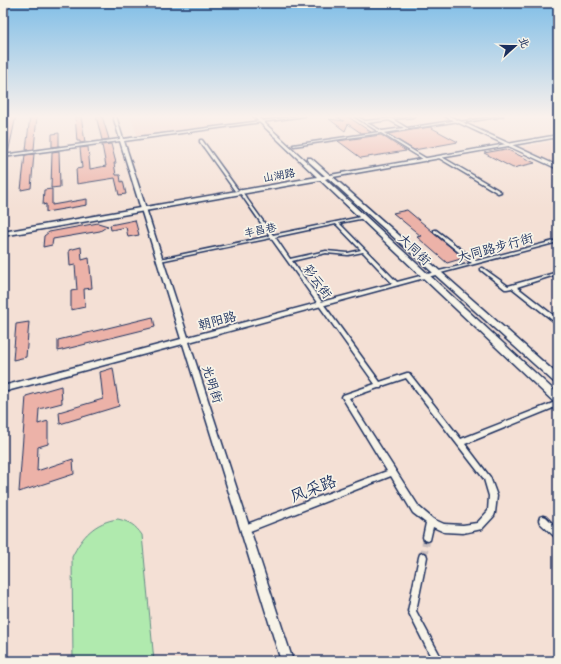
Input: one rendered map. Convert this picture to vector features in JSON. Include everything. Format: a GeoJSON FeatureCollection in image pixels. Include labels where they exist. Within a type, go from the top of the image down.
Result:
{"type":"FeatureCollection","features":[{"type":"Feature","properties":{"kind":"main road"},"geometry":{"type":"LineString","coordinates":[[3,156],[69,147]]}},
{"type":"Feature","properties":{"kind":"main road","name":"光明街"},"geometry":{"type":"LineString","coordinates":[[123,147],[287,661]]}},
{"type":"Feature","properties":{"kind":"main road","name":"大同街"},"geometry":{"type":"LineString","coordinates":[[293,147],[324,176],[558,380]]}},
{"type":"Feature","properties":{"kind":"main road","name":"大同街"},"geometry":{"type":"LineString","coordinates":[[296,147],[364,217],[558,402]]}},
{"type":"Feature","properties":{"kind":"main road","name":"山湖路"},"geometry":{"type":"LineString","coordinates":[[3,234],[489,147]]}},
{"type":"Feature","properties":{"kind":"main road","name":"山湖路"},"geometry":{"type":"LineString","coordinates":[[424,158],[440,157],[492,147]]}},
{"type":"Feature","properties":{"kind":"main road"},"geometry":{"type":"LineString","coordinates":[[513,147],[558,168]]}},
{"type":"Feature","properties":{"kind":"main road","name":"山湖路"},"geometry":{"type":"LineString","coordinates":[[3,231],[144,208]]}},
{"type":"Feature","properties":{"kind":"main road","name":"朝阳路"},"geometry":{"type":"LineString","coordinates":[[3,389],[437,273]]}},
{"type":"Feature","properties":{"kind":"street","name":"彩云街"},"geometry":{"type":"LineString","coordinates":[[205,147],[321,304],[379,386]]}},
{"type":"Feature","properties":{"kind":"street"},"geometry":{"type":"LineString","coordinates":[[406,147],[424,158]]}},
{"type":"Feature","properties":{"kind":"street"},"geometry":{"type":"LineString","coordinates":[[440,157],[500,192]]}},
{"type":"Feature","properties":{"kind":"street","name":"丰昌巷"},"geometry":{"type":"LineString","coordinates":[[160,260],[364,217]]}},
{"type":"Feature","properties":{"kind":"street"},"geometry":{"type":"LineString","coordinates":[[337,223],[396,284]]}},
{"type":"Feature","properties":{"kind":"street"},"geometry":{"type":"LineString","coordinates":[[435,231],[475,263]]}},
{"type":"Feature","properties":{"kind":"street","name":"大同路步行街"},"geometry":{"type":"LineString","coordinates":[[437,273],[558,241]]}},
{"type":"Feature","properties":{"kind":"street"},"geometry":{"type":"LineString","coordinates":[[289,260],[326,252],[348,254],[364,251]]}},
{"type":"Feature","properties":{"kind":"street"},"geometry":{"type":"LineString","coordinates":[[482,269],[507,288],[558,273]]}},
{"type":"Feature","properties":{"kind":"street"},"geometry":{"type":"LineString","coordinates":[[513,286],[558,322]]}},
{"type":"Feature","properties":{"kind":"street"},"geometry":{"type":"LineString","coordinates":[[407,375],[487,477],[493,496],[491,514],[479,526],[463,529],[444,528],[430,522],[416,510],[344,397],[379,386],[407,375]]}},
{"type":"Feature","properties":{"kind":"street"},"geometry":{"type":"LineString","coordinates":[[460,443],[558,402]]}},
{"type":"Feature","properties":{"kind":"street","name":"风采路"},"geometry":{"type":"LineString","coordinates":[[245,529],[392,472]]}},
{"type":"Feature","properties":{"kind":"street"},"geometry":{"type":"LineString","coordinates":[[542,520],[558,534]]}},
{"type":"Feature","properties":{"kind":"street"},"geometry":{"type":"LineString","coordinates":[[427,537],[430,522]]}},
{"type":"Feature","properties":{"kind":"street"},"geometry":{"type":"LineString","coordinates":[[423,557],[412,611],[438,661]]}},
{"type":"Feature","properties":{"kind":"shaded area"},"geometry":{"type":"Polygon","coordinates":[[[558,147],[558,166],[518,148],[558,147]]]}},
{"type":"Feature","properties":{"kind":"green space"},"geometry":{"type":"Polygon","coordinates":[[[118,519],[132,524],[142,535],[154,661],[73,661],[72,557],[80,543],[90,531],[103,523],[118,519]]]}},
{"type":"Feature","properties":{"kind":"building"},"geometry":{"type":"Polygon","coordinates":[[[3,147],[9,147],[8,153],[3,153],[3,147]]]}},
{"type":"Feature","properties":{"kind":"building"},"geometry":{"type":"Polygon","coordinates":[[[26,147],[34,147],[34,149],[26,150],[26,147]]]}},
{"type":"Feature","properties":{"kind":"building"},"geometry":{"type":"Polygon","coordinates":[[[88,147],[90,169],[106,166],[102,147],[112,147],[116,163],[114,163],[116,175],[120,175],[126,194],[119,195],[115,178],[77,184],[76,169],[82,168],[80,148],[88,147]]]}},
{"type":"Feature","properties":{"kind":"building"},"geometry":{"type":"Polygon","coordinates":[[[346,147],[400,147],[406,151],[361,158],[346,147]]]}},
{"type":"Feature","properties":{"kind":"building"},"geometry":{"type":"Polygon","coordinates":[[[409,147],[431,147],[414,150],[409,147]]]}},
{"type":"Feature","properties":{"kind":"building"},"geometry":{"type":"Polygon","coordinates":[[[506,149],[535,163],[513,168],[484,153],[506,149]]]}},
{"type":"Feature","properties":{"kind":"building"},"geometry":{"type":"Polygon","coordinates":[[[59,151],[60,187],[51,188],[52,152],[59,151]]]}},
{"type":"Feature","properties":{"kind":"building"},"geometry":{"type":"Polygon","coordinates":[[[34,154],[31,188],[21,190],[25,155],[34,154]]]}},
{"type":"Feature","properties":{"kind":"building"},"geometry":{"type":"Polygon","coordinates":[[[52,189],[52,205],[87,199],[87,205],[46,212],[46,204],[43,205],[44,190],[52,189]]]}},
{"type":"Feature","properties":{"kind":"building"},"geometry":{"type":"Polygon","coordinates":[[[407,210],[464,258],[447,263],[417,237],[421,236],[393,213],[407,210]]]}},
{"type":"Feature","properties":{"kind":"building"},"geometry":{"type":"Polygon","coordinates":[[[135,220],[139,235],[128,237],[126,227],[111,230],[110,225],[135,220]]]}},
{"type":"Feature","properties":{"kind":"building"},"geometry":{"type":"Polygon","coordinates":[[[98,223],[108,226],[100,231],[53,239],[52,245],[43,247],[44,236],[49,232],[98,223]]]}},
{"type":"Feature","properties":{"kind":"building"},"geometry":{"type":"Polygon","coordinates":[[[81,247],[82,260],[89,258],[92,288],[84,289],[85,307],[71,310],[71,291],[77,290],[75,265],[70,266],[69,250],[81,247]]]}},
{"type":"Feature","properties":{"kind":"building"},"geometry":{"type":"Polygon","coordinates":[[[153,317],[155,327],[58,351],[58,340],[153,317]]]}},
{"type":"Feature","properties":{"kind":"building"},"geometry":{"type":"Polygon","coordinates":[[[29,322],[26,357],[13,360],[16,324],[29,322]]]}},
{"type":"Feature","properties":{"kind":"building"},"geometry":{"type":"Polygon","coordinates":[[[113,368],[119,406],[60,424],[59,412],[103,399],[100,372],[113,368]]]}},
{"type":"Feature","properties":{"kind":"building"},"geometry":{"type":"Polygon","coordinates":[[[61,386],[62,403],[39,409],[38,424],[48,421],[48,444],[38,447],[37,471],[73,459],[74,474],[19,492],[26,396],[61,386]]]}},
{"type":"Feature","properties":{"kind":"tunnel"},"geometry":{"type":"LineString","coordinates":[[423,557],[427,537]]}}]}
